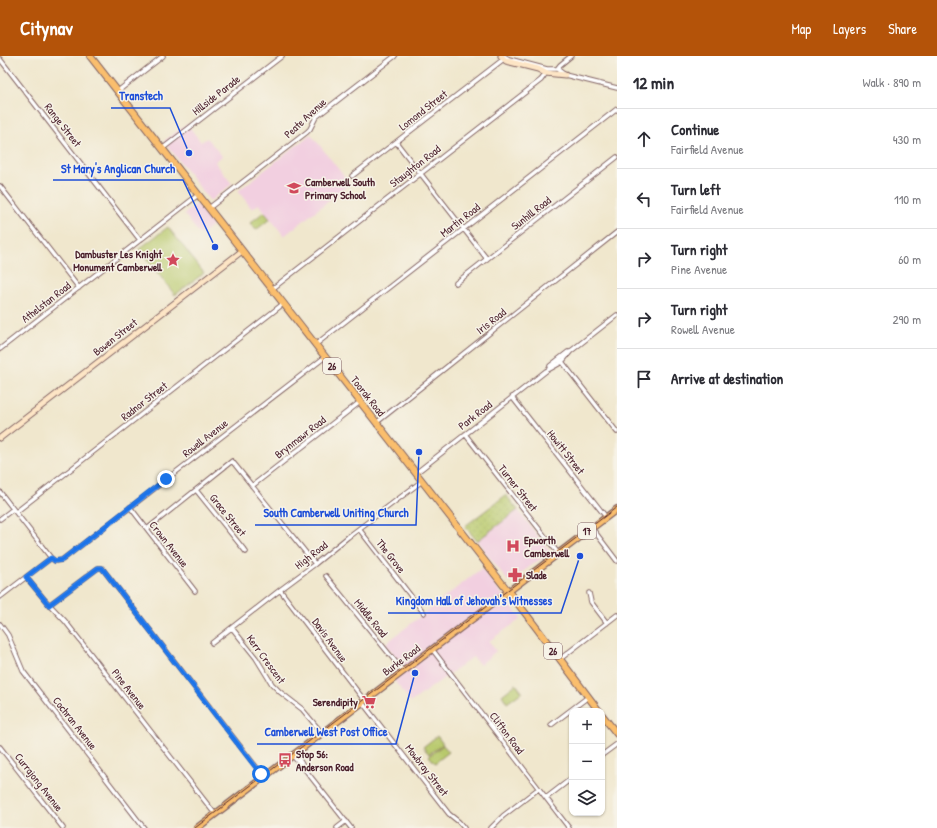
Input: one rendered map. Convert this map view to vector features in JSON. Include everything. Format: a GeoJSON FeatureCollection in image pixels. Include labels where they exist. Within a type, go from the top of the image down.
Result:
{"type":"FeatureCollection","features":[{"type":"Feature","properties":{"kind":"highway","name":"Toorak Road"},"geometry":{"type":"LineString","coordinates":[[90,56],[508,591],[597,708]]}},
{"type":"Feature","properties":{"kind":"highway"},"geometry":{"type":"LineString","coordinates":[[605,719],[617,734]]}},
{"type":"Feature","properties":{"kind":"main road","name":"Burke Road"},"geometry":{"type":"LineString","coordinates":[[197,828],[617,508]]}},
{"type":"Feature","properties":{"kind":"street"},"geometry":{"type":"LineString","coordinates":[[118,91],[163,56]]}},
{"type":"Feature","properties":{"kind":"street","name":"Hillside Parade"},"geometry":{"type":"LineString","coordinates":[[162,149],[282,56]]}},
{"type":"Feature","properties":{"kind":"street","name":"Peate Avenue"},"geometry":{"type":"LineString","coordinates":[[209,208],[307,132],[316,117],[395,56]]}},
{"type":"Feature","properties":{"kind":"street"},"geometry":{"type":"LineString","coordinates":[[546,71],[557,69],[571,56]]}},
{"type":"Feature","properties":{"kind":"street"},"geometry":{"type":"LineString","coordinates":[[503,57],[538,69],[617,88]]}},
{"type":"Feature","properties":{"kind":"street","name":"Lomond Street"},"geometry":{"type":"LineString","coordinates":[[352,176],[503,57]]}},
{"type":"Feature","properties":{"kind":"street","name":"Range Street"},"geometry":{"type":"LineString","coordinates":[[0,59],[140,240]]}},
{"type":"Feature","properties":{"kind":"street"},"geometry":{"type":"LineString","coordinates":[[557,69],[565,75]]}},
{"type":"Feature","properties":{"kind":"street","name":"Staughton Road"},"geometry":{"type":"LineString","coordinates":[[272,289],[541,80],[546,71]]}},
{"type":"Feature","properties":{"kind":"street","name":"Martin Road"},"geometry":{"type":"LineString","coordinates":[[315,345],[617,109]]}},
{"type":"Feature","properties":{"kind":"street"},"geometry":{"type":"LineString","coordinates":[[396,142],[487,259]]}},
{"type":"Feature","properties":{"kind":"street","name":"Sunhill Road"},"geometry":{"type":"LineString","coordinates":[[456,283],[617,157]]}},
{"type":"Feature","properties":{"kind":"street"},"geometry":{"type":"LineString","coordinates":[[0,186],[79,288]]}},
{"type":"Feature","properties":{"kind":"street","name":"Athelstan Road"},"geometry":{"type":"LineString","coordinates":[[0,349],[198,195]]}},
{"type":"Feature","properties":{"kind":"street","name":"Iris Road"},"geometry":{"type":"LineString","coordinates":[[376,423],[617,232]]}},
{"type":"Feature","properties":{"kind":"street","name":"Bowen Street"},"geometry":{"type":"LineString","coordinates":[[0,438],[242,251]]}},
{"type":"Feature","properties":{"kind":"street","name":"Radnor Street"},"geometry":{"type":"LineString","coordinates":[[0,519],[15,510],[283,304]]}},
{"type":"Feature","properties":{"kind":"street","name":"Park Road"},"geometry":{"type":"LineString","coordinates":[[416,473],[552,364],[561,360],[563,355],[571,351],[617,315]]}},
{"type":"Feature","properties":{"kind":"street","name":"Rowell Avenue"},"geometry":{"type":"LineString","coordinates":[[0,597],[51,558],[55,561],[62,560],[324,357]]}},
{"type":"Feature","properties":{"kind":"street"},"geometry":{"type":"LineString","coordinates":[[561,360],[617,432]]}},
{"type":"Feature","properties":{"kind":"street","name":"Howitt Street"},"geometry":{"type":"LineString","coordinates":[[512,397],[606,517]]}},
{"type":"Feature","properties":{"kind":"street","name":"Brynmawr Road"},"geometry":{"type":"LineString","coordinates":[[252,486],[360,402]]}},
{"type":"Feature","properties":{"kind":"street","name":"Turner Street"},"geometry":{"type":"LineString","coordinates":[[465,434],[558,553]]}},
{"type":"Feature","properties":{"kind":"street"},"geometry":{"type":"LineString","coordinates":[[147,529],[232,461],[316,564]]}},
{"type":"Feature","properties":{"kind":"street","name":"High Road"},"geometry":{"type":"LineString","coordinates":[[212,643],[422,481]]}},
{"type":"Feature","properties":{"kind":"street","name":"Grace Street"},"geometry":{"type":"LineString","coordinates":[[196,490],[246,552]]}},
{"type":"Feature","properties":{"kind":"street"},"geometry":{"type":"LineString","coordinates":[[0,492],[51,558]]}},
{"type":"Feature","properties":{"kind":"street","name":"Crown Avenue"},"geometry":{"type":"LineString","coordinates":[[130,508],[194,591]]}},
{"type":"Feature","properties":{"kind":"street"},"geometry":{"type":"LineString","coordinates":[[592,528],[617,561]]}},
{"type":"Feature","properties":{"kind":"street","name":"The Grove"},"geometry":{"type":"LineString","coordinates":[[359,529],[424,613]]}},
{"type":"Feature","properties":{"kind":"street"},"geometry":{"type":"LineString","coordinates":[[49,605],[98,568],[102,568],[264,777]]}},
{"type":"Feature","properties":{"kind":"street","name":"Middle Road"},"geometry":{"type":"LineString","coordinates":[[326,576],[402,671]]}},
{"type":"Feature","properties":{"kind":"street","name":"Pine Avenue"},"geometry":{"type":"LineString","coordinates":[[26,577],[49,605],[65,621],[215,814]]}},
{"type":"Feature","properties":{"kind":"street","name":"Davis Avenue"},"geometry":{"type":"LineString","coordinates":[[280,590],[363,701]]}},
{"type":"Feature","properties":{"kind":"street"},"geometry":{"type":"LineString","coordinates":[[589,593],[591,602],[607,623]]}},
{"type":"Feature","properties":{"kind":"street"},"geometry":{"type":"LineString","coordinates":[[560,659],[617,615]]}},
{"type":"Feature","properties":{"kind":"street","name":"Cochran Avenue"},"geometry":{"type":"LineString","coordinates":[[0,624],[8,635],[22,671],[144,828]]}},
{"type":"Feature","properties":{"kind":"street","name":"Kerr Crescent"},"geometry":{"type":"LineString","coordinates":[[232,628],[256,658],[272,684],[302,709],[322,733]]}},
{"type":"Feature","properties":{"kind":"street","name":"Clifton Road"},"geometry":{"type":"LineString","coordinates":[[432,649],[569,828]]}},
{"type":"Feature","properties":{"kind":"street"},"geometry":{"type":"LineString","coordinates":[[551,725],[588,697]]}},
{"type":"Feature","properties":{"kind":"street","name":"Mowbray Street"},"geometry":{"type":"LineString","coordinates":[[363,701],[449,814],[464,828]]}},
{"type":"Feature","properties":{"kind":"street"},"geometry":{"type":"LineString","coordinates":[[605,753],[617,744]]}},
{"type":"Feature","properties":{"kind":"street","name":"Currajong Avenue"},"geometry":{"type":"LineString","coordinates":[[0,747],[63,828]]}},
{"type":"Feature","properties":{"kind":"street"},"geometry":{"type":"LineString","coordinates":[[294,754],[351,828]]}},
{"type":"Feature","properties":{"kind":"street"},"geometry":{"type":"LineString","coordinates":[[546,798],[569,780]]}},
{"type":"Feature","properties":{"kind":"street"},"geometry":{"type":"LineString","coordinates":[[491,828],[503,816],[538,789]]}},
{"type":"Feature","properties":{"kind":"street"},"geometry":{"type":"LineString","coordinates":[[336,828],[346,821]]}},
{"type":"Feature","properties":{"kind":"shaded area"},"geometry":{"type":"Polygon","coordinates":[[[187,124],[201,142],[207,138],[222,156],[215,162],[232,184],[210,201],[164,141],[187,124]]]}},
{"type":"Feature","properties":{"kind":"shaded area","name":"Camberwell South Primary School"},"geometry":{"type":"Polygon","coordinates":[[[311,134],[350,184],[284,236],[259,204],[252,209],[238,191],[311,134]]]}},
{"type":"Feature","properties":{"kind":"shaded area"},"geometry":{"type":"Polygon","coordinates":[[[197,204],[213,225],[200,235],[184,214],[197,204]]]}},
{"type":"Feature","properties":{"kind":"shaded area","name":"Epworth Camberwell"},"geometry":{"type":"Polygon","coordinates":[[[518,510],[550,552],[508,581],[477,541],[518,510]]]}},
{"type":"Feature","properties":{"kind":"shaded area"},"geometry":{"type":"Polygon","coordinates":[[[482,568],[521,619],[489,641],[496,651],[480,665],[473,657],[411,702],[389,674],[402,664],[385,644],[482,568]]]}},
{"type":"Feature","properties":{"kind":"green space"},"geometry":{"type":"Polygon","coordinates":[[[264,212],[270,219],[256,230],[250,223],[264,212]]]}},
{"type":"Feature","properties":{"kind":"green space"},"geometry":{"type":"Polygon","coordinates":[[[168,227],[204,273],[175,295],[139,249],[168,227]]]}},
{"type":"Feature","properties":{"kind":"green space"},"geometry":{"type":"Polygon","coordinates":[[[506,495],[518,510],[477,541],[465,526],[506,495]]]}},
{"type":"Feature","properties":{"kind":"green space"},"geometry":{"type":"Polygon","coordinates":[[[516,684],[522,692],[507,703],[502,695],[516,684]]]}},
{"type":"Feature","properties":{"kind":"green space"},"geometry":{"type":"Polygon","coordinates":[[[437,736],[443,744],[429,754],[423,747],[437,736]]]}},
{"type":"Feature","properties":{"kind":"green space"},"geometry":{"type":"Polygon","coordinates":[[[443,745],[449,752],[435,763],[429,756],[443,745]]]}},
{"type":"Feature","properties":{"kind":"tram line"},"geometry":{"type":"LineString","coordinates":[[195,828],[617,507]]}},
{"type":"Feature","properties":{"kind":"place","name":"Transtech"},"geometry":{"type":"Point","coordinates":[189,153]}},
{"type":"Feature","properties":{"kind":"place","name":"Camberwell South Primary School"},"geometry":{"type":"Point","coordinates":[294,188]}},
{"type":"Feature","properties":{"kind":"place","name":"St Mary's Anglican Church"},"geometry":{"type":"Point","coordinates":[215,247]}},
{"type":"Feature","properties":{"kind":"place","name":"Dambuster Les Knight Monument Camberwell"},"geometry":{"type":"Point","coordinates":[173,260]}},
{"type":"Feature","properties":{"kind":"place","name":"South Camberwell Uniting Church"},"geometry":{"type":"Point","coordinates":[419,452]}},
{"type":"Feature","properties":{"kind":"place","name":"Epworth Camberwell"},"geometry":{"type":"Point","coordinates":[513,546]}},
{"type":"Feature","properties":{"kind":"place","name":"Kingdom Hall of Jehovah's Witnesses"},"geometry":{"type":"Point","coordinates":[580,556]}},
{"type":"Feature","properties":{"kind":"place","name":"Slade"},"geometry":{"type":"Point","coordinates":[515,575]}},
{"type":"Feature","properties":{"kind":"place","name":"Camberwell West Post Office"},"geometry":{"type":"Point","coordinates":[415,673]}},
{"type":"Feature","properties":{"kind":"place","name":"Serendipity"},"geometry":{"type":"Point","coordinates":[369,702]}},
{"type":"Feature","properties":{"kind":"place","name":"Stop 56: Anderson Road"},"geometry":{"type":"Point","coordinates":[285,760]}},
{"type":"Feature","properties":{"kind":"route"},"geometry":{"type":"LineString","coordinates":[[166,479],[62,560],[55,561],[51,558],[26,577],[49,605],[98,568],[102,568],[261,774]]}}]}
